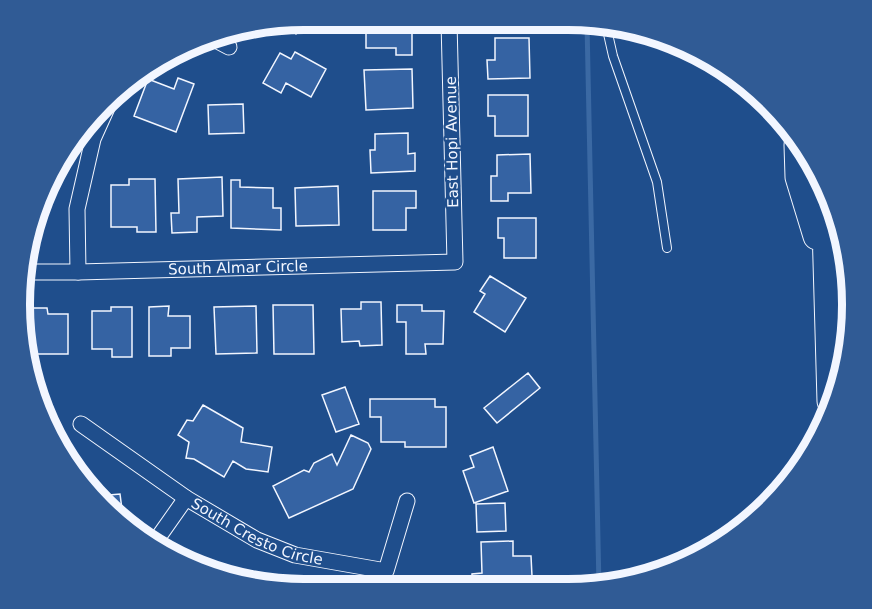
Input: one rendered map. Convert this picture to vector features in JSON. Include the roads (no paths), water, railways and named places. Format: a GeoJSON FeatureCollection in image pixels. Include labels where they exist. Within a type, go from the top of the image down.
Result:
{"type":"FeatureCollection","features":[{"type":"Feature","properties":{"kind":"highway"},"geometry":{"type":"LineString","coordinates":[[799,157],[800,177],[827,269]]}},
{"type":"Feature","properties":{"kind":"highway"},"geometry":{"type":"LineString","coordinates":[[826,212],[830,383]]}},
{"type":"Feature","properties":{"kind":"street","name":"East Hopi Avenue"},"geometry":{"type":"LineString","coordinates":[[448,30],[455,262]]}},
{"type":"Feature","properties":{"kind":"street"},"geometry":{"type":"LineString","coordinates":[[222,43],[229,46]]}},
{"type":"Feature","properties":{"kind":"street"},"geometry":{"type":"LineString","coordinates":[[78,273],[76,209],[93,139],[102,120]]}},
{"type":"Feature","properties":{"kind":"street","name":"South Almar Circle"},"geometry":{"type":"LineString","coordinates":[[32,272],[78,273],[455,262]]}},
{"type":"Feature","properties":{"kind":"street","name":"South Cresto Circle"},"geometry":{"type":"LineString","coordinates":[[81,424],[186,498],[257,540],[295,555],[386,571],[407,501]]}},
{"type":"Feature","properties":{"kind":"street"},"geometry":{"type":"LineString","coordinates":[[159,537],[186,498]]}},
{"type":"Feature","properties":{"kind":"lane"},"geometry":{"type":"LineString","coordinates":[[608,33],[657,182],[667,248]]}},
{"type":"Feature","properties":{"kind":"waterway"},"geometry":{"type":"LineString","coordinates":[[587,31],[599,577]]}}]}
